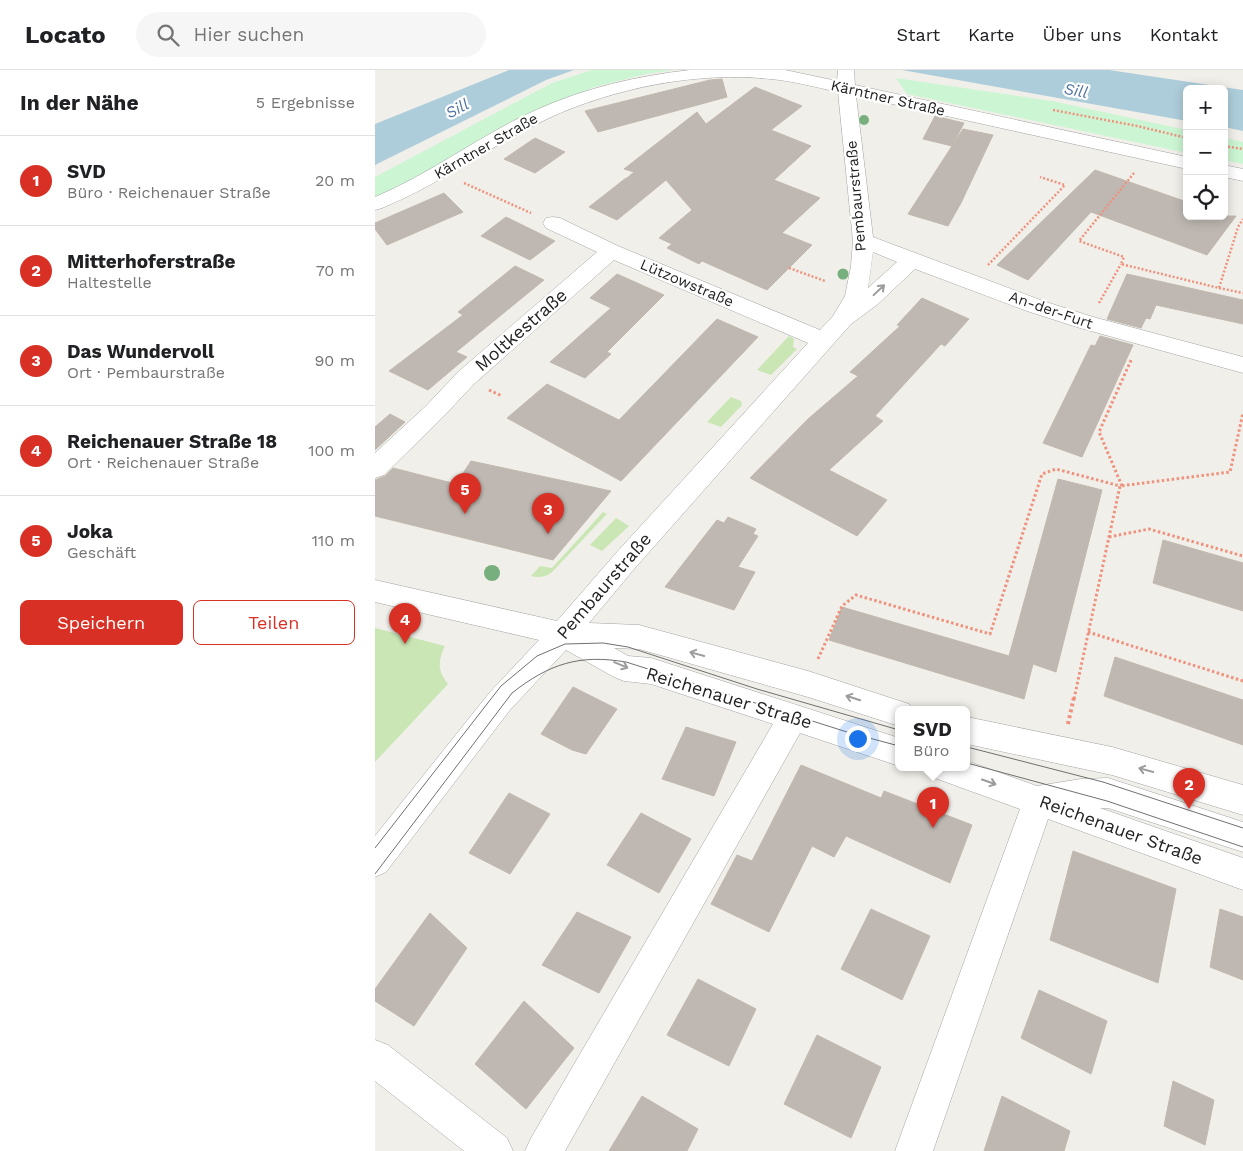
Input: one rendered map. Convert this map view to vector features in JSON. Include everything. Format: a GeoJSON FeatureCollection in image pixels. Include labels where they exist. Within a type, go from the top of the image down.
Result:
{"type":"FeatureCollection","features":[{"type":"Feature","properties":{"kind":"street","name":"Kärntner Straße"},"geometry":{"type":"LineString","coordinates":[[375,204],[397,196],[442,173],[511,130],[551,109],[599,90],[632,81],[667,74],[703,71],[766,73],[846,79],[882,98],[1183,162]]}},
{"type":"Feature","properties":{"kind":"street","name":"Pembaurstraße"},"geometry":{"type":"LineString","coordinates":[[375,861],[500,701],[563,634],[626,560],[843,319],[856,296],[862,266],[863,241],[846,79]]}},
{"type":"Feature","properties":{"kind":"street"},"geometry":{"type":"LineString","coordinates":[[1228,172],[1243,175]]}},
{"type":"Feature","properties":{"kind":"street","name":"Lützowstraße"},"geometry":{"type":"LineString","coordinates":[[553,223],[611,251],[824,341]]}},
{"type":"Feature","properties":{"kind":"street","name":"An-der-Furt"},"geometry":{"type":"LineString","coordinates":[[863,241],[1035,306],[1088,323],[1243,365]]}},
{"type":"Feature","properties":{"kind":"street","name":"Moltkestraße"},"geometry":{"type":"LineString","coordinates":[[375,468],[467,378],[611,251]]}},
{"type":"Feature","properties":{"kind":"street","name":"Pembaurstraße"},"geometry":{"type":"LineString","coordinates":[[843,319],[869,299],[913,259]]}},
{"type":"Feature","properties":{"kind":"street","name":"Reichenauer Straße"},"geometry":{"type":"LineString","coordinates":[[375,591],[563,634],[639,637],[808,684],[895,712]]}},
{"type":"Feature","properties":{"kind":"street","name":"Reichenauer Straße"},"geometry":{"type":"LineString","coordinates":[[563,634],[624,668],[651,671],[895,751]]}},
{"type":"Feature","properties":{"kind":"street"},"geometry":{"type":"LineString","coordinates":[[544,1151],[793,717]]}},
{"type":"Feature","properties":{"kind":"street"},"geometry":{"type":"LineString","coordinates":[[970,730],[1064,741],[1243,800]]}},
{"type":"Feature","properties":{"kind":"street"},"geometry":{"type":"LineString","coordinates":[[1064,741],[1086,777],[1108,793],[1243,837]]}},
{"type":"Feature","properties":{"kind":"street","name":"Reichenauer Straße"},"geometry":{"type":"LineString","coordinates":[[955,771],[1243,874]]}},
{"type":"Feature","properties":{"kind":"street"},"geometry":{"type":"LineString","coordinates":[[914,1151],[1039,800],[1081,794],[1108,793]]}},
{"type":"Feature","properties":{"kind":"street"},"geometry":{"type":"LineString","coordinates":[[375,1058],[493,1151]]}},
{"type":"Feature","properties":{"kind":"path"},"geometry":{"type":"LineString","coordinates":[[1228,147],[1243,149]]}},
{"type":"Feature","properties":{"kind":"path"},"geometry":{"type":"LineString","coordinates":[[1095,310],[1124,258],[1079,241],[1135,171]]}},
{"type":"Feature","properties":{"kind":"path"},"geometry":{"type":"LineString","coordinates":[[442,173],[553,223]]}},
{"type":"Feature","properties":{"kind":"path"},"geometry":{"type":"LineString","coordinates":[[982,271],[1065,185],[1040,177]]}},
{"type":"Feature","properties":{"kind":"path"},"geometry":{"type":"LineString","coordinates":[[1219,288],[1238,227],[1243,218]]}},
{"type":"Feature","properties":{"kind":"path"},"geometry":{"type":"LineString","coordinates":[[1238,227],[1243,228]]}},
{"type":"Feature","properties":{"kind":"path"},"geometry":{"type":"LineString","coordinates":[[1121,264],[1243,293]]}},
{"type":"Feature","properties":{"kind":"path"},"geometry":{"type":"LineString","coordinates":[[789,268],[825,281]]}},
{"type":"Feature","properties":{"kind":"path"},"geometry":{"type":"LineString","coordinates":[[1064,741],[1121,486],[1099,432],[1135,351]]}},
{"type":"Feature","properties":{"kind":"path"},"geometry":{"type":"LineString","coordinates":[[817,661],[841,606],[856,595],[990,634],[1042,474],[1056,469],[1121,486],[1230,472],[1243,413]]}},
{"type":"Feature","properties":{"kind":"path"},"geometry":{"type":"LineString","coordinates":[[1109,537],[1149,528],[1243,556]]}},
{"type":"Feature","properties":{"kind":"path"},"geometry":{"type":"LineString","coordinates":[[1088,632],[1243,681]]}},
{"type":"Feature","properties":{"kind":"green space"},"geometry":{"type":"Polygon","coordinates":[[[592,70],[674,70],[646,74],[595,87],[545,106],[391,193],[375,199],[375,177],[552,83],[592,70]]]}},
{"type":"Feature","properties":{"kind":"green space"},"geometry":{"type":"Polygon","coordinates":[[[896,78],[1052,101],[1183,129],[1183,152],[907,94],[896,78]]]}},
{"type":"Feature","properties":{"kind":"green space"},"geometry":{"type":"Polygon","coordinates":[[[1228,139],[1243,142],[1243,164],[1228,161],[1228,139]]]}},
{"type":"Feature","properties":{"kind":"green space"},"geometry":{"type":"Polygon","coordinates":[[[789,336],[794,339],[793,347],[797,349],[771,375],[757,370],[789,336]]]}},
{"type":"Feature","properties":{"kind":"green space"},"geometry":{"type":"Polygon","coordinates":[[[731,397],[741,401],[742,405],[721,427],[707,422],[731,397]]]}},
{"type":"Feature","properties":{"kind":"green space"},"geometry":{"type":"Polygon","coordinates":[[[603,512],[607,514],[552,572],[542,577],[531,576],[540,566],[552,568],[603,512]]]}},
{"type":"Feature","properties":{"kind":"green space"},"geometry":{"type":"Polygon","coordinates":[[[616,518],[629,526],[602,551],[590,545],[616,518]]]}},
{"type":"Feature","properties":{"kind":"green space"},"geometry":{"type":"Polygon","coordinates":[[[375,628],[445,646],[441,656],[440,670],[448,684],[375,762],[375,628]]]}},
{"type":"Feature","properties":{"kind":"water","name":"Sill"},"geometry":{"type":"Polygon","coordinates":[[[509,70],[574,70],[546,80],[375,165],[375,124],[509,70]]]}},
{"type":"Feature","properties":{"kind":"water","name":"Sill"},"geometry":{"type":"Polygon","coordinates":[[[902,70],[1109,70],[1210,85],[1183,85],[1183,120],[902,70]]]}},
{"type":"Feature","properties":{"kind":"water"},"geometry":{"type":"Polygon","coordinates":[[[1228,88],[1243,90],[1243,131],[1228,128],[1228,88]]]}},
{"type":"Feature","properties":{"kind":"building"},"geometry":{"type":"Polygon","coordinates":[[[722,79],[727,97],[598,132],[585,111],[710,80],[722,79]]]}},
{"type":"Feature","properties":{"kind":"building"},"geometry":{"type":"Polygon","coordinates":[[[755,87],[802,106],[771,130],[811,146],[774,180],[820,198],[782,233],[812,245],[767,290],[702,261],[699,264],[667,248],[672,244],[659,238],[692,210],[666,180],[617,220],[589,207],[626,178],[628,179],[634,172],[624,169],[697,112],[706,124],[755,87]]]}},
{"type":"Feature","properties":{"kind":"building"},"geometry":{"type":"Polygon","coordinates":[[[935,116],[964,123],[953,144],[963,129],[993,135],[948,226],[908,214],[952,146],[923,139],[935,116]]]}},
{"type":"Feature","properties":{"kind":"building"},"geometry":{"type":"Polygon","coordinates":[[[535,138],[565,152],[535,173],[504,159],[535,138]]]}},
{"type":"Feature","properties":{"kind":"building"},"geometry":{"type":"Polygon","coordinates":[[[1095,170],[1183,201],[1183,220],[1228,220],[1228,216],[1236,216],[1207,255],[1091,212],[1028,280],[997,265],[1095,170]]]}},
{"type":"Feature","properties":{"kind":"building"},"geometry":{"type":"Polygon","coordinates":[[[444,193],[463,212],[387,245],[375,229],[375,223],[444,193]]]}},
{"type":"Feature","properties":{"kind":"building"},"geometry":{"type":"Polygon","coordinates":[[[506,217],[555,241],[530,260],[481,236],[506,217]]]}},
{"type":"Feature","properties":{"kind":"building"},"geometry":{"type":"Polygon","coordinates":[[[515,266],[544,280],[456,352],[467,357],[428,390],[389,371],[463,315],[458,312],[515,266]]]}},
{"type":"Feature","properties":{"kind":"building"},"geometry":{"type":"Polygon","coordinates":[[[617,274],[664,295],[607,352],[611,354],[585,378],[550,362],[611,308],[590,298],[617,274]]]}},
{"type":"Feature","properties":{"kind":"building"},"geometry":{"type":"Polygon","coordinates":[[[1127,274],[1243,300],[1243,324],[1156,305],[1150,319],[1146,318],[1141,328],[1107,319],[1127,274]]]}},
{"type":"Feature","properties":{"kind":"building"},"geometry":{"type":"Polygon","coordinates":[[[922,298],[969,319],[945,346],[941,344],[875,416],[883,421],[829,470],[887,500],[857,536],[750,478],[808,419],[858,376],[850,372],[900,326],[897,325],[922,298]]]}},
{"type":"Feature","properties":{"kind":"building"},"geometry":{"type":"Polygon","coordinates":[[[717,319],[758,337],[621,481],[507,418],[547,384],[619,420],[717,319]]]}},
{"type":"Feature","properties":{"kind":"building"},"geometry":{"type":"Polygon","coordinates":[[[1100,336],[1133,345],[1082,457],[1043,443],[1091,345],[1095,346],[1100,336]]]}},
{"type":"Feature","properties":{"kind":"building"},"geometry":{"type":"Polygon","coordinates":[[[390,414],[405,422],[375,450],[375,427],[390,414]]]}},
{"type":"Feature","properties":{"kind":"building"},"geometry":{"type":"Polygon","coordinates":[[[471,461],[611,491],[553,560],[375,516],[375,480],[385,476],[393,468],[456,484],[471,461]]]}},
{"type":"Feature","properties":{"kind":"building"},"geometry":{"type":"Polygon","coordinates":[[[1058,479],[1102,490],[1056,672],[1033,664],[1024,699],[829,640],[842,607],[1009,656],[1058,479]]]}},
{"type":"Feature","properties":{"kind":"building"},"geometry":{"type":"Polygon","coordinates":[[[728,517],[756,529],[753,534],[758,536],[738,567],[755,572],[734,610],[665,587],[717,520],[724,523],[728,517]]]}},
{"type":"Feature","properties":{"kind":"building"},"geometry":{"type":"Polygon","coordinates":[[[1163,540],[1243,563],[1243,611],[1153,583],[1163,540]]]}},
{"type":"Feature","properties":{"kind":"building"},"geometry":{"type":"Polygon","coordinates":[[[1115,657],[1243,700],[1243,745],[1104,696],[1115,657]]]}},
{"type":"Feature","properties":{"kind":"building"},"geometry":{"type":"Polygon","coordinates":[[[573,687],[617,709],[586,754],[572,750],[541,734],[573,687]]]}},
{"type":"Feature","properties":{"kind":"building"},"geometry":{"type":"Polygon","coordinates":[[[686,727],[736,742],[714,796],[662,779],[686,727]]]}},
{"type":"Feature","properties":{"kind":"building"},"geometry":{"type":"Polygon","coordinates":[[[801,765],[881,798],[884,791],[972,825],[950,883],[846,836],[834,857],[812,846],[769,932],[711,904],[737,855],[752,861],[801,765]]]}},
{"type":"Feature","properties":{"kind":"building"},"geometry":{"type":"Polygon","coordinates":[[[509,793],[550,814],[510,874],[469,853],[509,793]]]}},
{"type":"Feature","properties":{"kind":"building"},"geometry":{"type":"Polygon","coordinates":[[[641,813],[691,839],[659,893],[607,865],[641,813]]]}},
{"type":"Feature","properties":{"kind":"building"},"geometry":{"type":"Polygon","coordinates":[[[1073,851],[1176,889],[1158,983],[1050,940],[1073,851]]]}},
{"type":"Feature","properties":{"kind":"building"},"geometry":{"type":"Polygon","coordinates":[[[871,909],[930,936],[902,1000],[841,969],[871,909]]]}},
{"type":"Feature","properties":{"kind":"building"},"geometry":{"type":"Polygon","coordinates":[[[1220,909],[1243,917],[1243,980],[1210,967],[1220,909]]]}},
{"type":"Feature","properties":{"kind":"building"},"geometry":{"type":"Polygon","coordinates":[[[577,912],[631,937],[599,993],[542,965],[577,912]]]}},
{"type":"Feature","properties":{"kind":"building"},"geometry":{"type":"Polygon","coordinates":[[[430,913],[467,948],[414,1026],[375,1001],[375,989],[430,913]]]}},
{"type":"Feature","properties":{"kind":"building"},"geometry":{"type":"Polygon","coordinates":[[[698,979],[756,1009],[729,1066],[667,1035],[698,979]]]}},
{"type":"Feature","properties":{"kind":"building"},"geometry":{"type":"Polygon","coordinates":[[[1039,990],[1107,1021],[1091,1074],[1021,1038],[1039,990]]]}},
{"type":"Feature","properties":{"kind":"building"},"geometry":{"type":"Polygon","coordinates":[[[524,1001],[574,1048],[526,1109],[475,1064],[524,1001]]]}},
{"type":"Feature","properties":{"kind":"building"},"geometry":{"type":"Polygon","coordinates":[[[817,1035],[881,1067],[851,1138],[784,1104],[817,1035]]]}},
{"type":"Feature","properties":{"kind":"building"},"geometry":{"type":"Polygon","coordinates":[[[1173,1081],[1214,1100],[1205,1145],[1164,1126],[1173,1081]]]}},
{"type":"Feature","properties":{"kind":"building"},"geometry":{"type":"Polygon","coordinates":[[[642,1096],[698,1129],[687,1151],[609,1151],[642,1096]]]}},
{"type":"Feature","properties":{"kind":"building"},"geometry":{"type":"Polygon","coordinates":[[[1002,1096],[1070,1131],[1064,1151],[984,1151],[1002,1096]]]}},
{"type":"Feature","properties":{"kind":"tram line"},"geometry":{"type":"LineString","coordinates":[[375,848],[501,686],[537,656],[565,644],[603,643],[628,647],[757,689],[895,729]]}},
{"type":"Feature","properties":{"kind":"tram line"},"geometry":{"type":"LineString","coordinates":[[375,874],[512,693],[539,675],[565,664],[594,659],[626,662],[847,732],[895,745]]}},
{"type":"Feature","properties":{"kind":"tram line"},"geometry":{"type":"LineString","coordinates":[[970,748],[1103,782],[1243,828]]}},
{"type":"Feature","properties":{"kind":"tram line"},"geometry":{"type":"LineString","coordinates":[[970,764],[1107,801],[1243,847]]}},
{"type":"Feature","properties":{"kind":"place","name":"Joka"},"geometry":{"type":"Point","coordinates":[465,514]}},
{"type":"Feature","properties":{"kind":"place","name":"Das Wundervoll"},"geometry":{"type":"Point","coordinates":[548,534]}},
{"type":"Feature","properties":{"kind":"place","name":"Reichenauer Straße 18"},"geometry":{"type":"Point","coordinates":[405,644]}},
{"type":"Feature","properties":{"kind":"place","name":"Mitterhoferstraße"},"geometry":{"type":"Point","coordinates":[1189,809]}},
{"type":"Feature","properties":{"kind":"place","name":"SVD"},"geometry":{"type":"Point","coordinates":[933,828]}}]}
